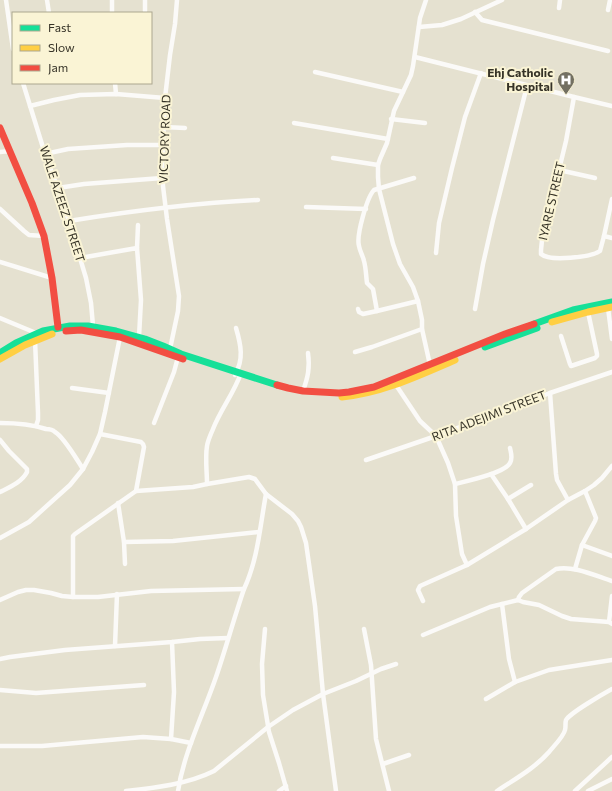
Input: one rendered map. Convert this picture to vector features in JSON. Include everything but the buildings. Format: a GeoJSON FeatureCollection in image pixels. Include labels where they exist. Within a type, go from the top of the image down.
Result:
{"type":"FeatureCollection","features":[{"type":"Feature","properties":{"kind":"main road"},"geometry":{"type":"LineString","coordinates":[[0,128],[32,203],[44,236],[52,278],[58,327]]}},
{"type":"Feature","properties":{"kind":"main road"},"geometry":{"type":"LineString","coordinates":[[300,392],[339,393],[374,386],[423,371],[548,323],[610,306]]}},
{"type":"Feature","properties":{"kind":"main road"},"geometry":{"type":"LineString","coordinates":[[0,359],[36,337],[58,327],[76,325],[93,326],[139,337],[181,354],[288,390],[326,397],[351,397],[396,384],[423,371],[430,365],[505,334],[573,310],[610,306]]}},
{"type":"Feature","properties":{"kind":"main road"},"geometry":{"type":"LineString","coordinates":[[0,353],[16,343],[36,337],[70,330],[81,330],[120,337],[178,357],[238,374]]}},
{"type":"Feature","properties":{"kind":"street"},"geometry":{"type":"LineString","coordinates":[[6,0],[12,42]]}},
{"type":"Feature","properties":{"kind":"street"},"geometry":{"type":"LineString","coordinates":[[47,0],[49,12]]}},
{"type":"Feature","properties":{"kind":"street"},"geometry":{"type":"LineString","coordinates":[[112,0],[112,12]]}},
{"type":"Feature","properties":{"kind":"street"},"geometry":{"type":"LineString","coordinates":[[145,0],[145,11]]}},
{"type":"Feature","properties":{"kind":"street","name":"VICTORY ROAD"},"geometry":{"type":"LineString","coordinates":[[170,349],[178,311],[179,296],[165,207],[162,167],[166,98],[170,55],[175,24],[176,0]]}},
{"type":"Feature","properties":{"kind":"street"},"geometry":{"type":"LineString","coordinates":[[426,0],[420,18],[411,75],[395,106],[391,119],[388,139],[378,165],[379,189],[392,244],[400,264],[413,287],[418,301],[422,320],[422,329],[430,365]]}},
{"type":"Feature","properties":{"kind":"street"},"geometry":{"type":"LineString","coordinates":[[419,26],[442,25],[461,19],[502,0]]}},
{"type":"Feature","properties":{"kind":"street"},"geometry":{"type":"LineString","coordinates":[[559,8],[560,0]]}},
{"type":"Feature","properties":{"kind":"street"},"geometry":{"type":"LineString","coordinates":[[608,10],[610,0]]}},
{"type":"Feature","properties":{"kind":"street"},"geometry":{"type":"LineString","coordinates":[[475,12],[482,20],[608,51]]}},
{"type":"Feature","properties":{"kind":"street"},"geometry":{"type":"LineString","coordinates":[[415,56],[527,86],[612,106]]}},
{"type":"Feature","properties":{"kind":"street"},"geometry":{"type":"LineString","coordinates":[[315,72],[403,92]]}},
{"type":"Feature","properties":{"kind":"street"},"geometry":{"type":"LineString","coordinates":[[436,253],[439,223],[452,168],[465,117],[481,74]]}},
{"type":"Feature","properties":{"kind":"street","name":"WALE AZEEZ STREET"},"geometry":{"type":"LineString","coordinates":[[23,84],[80,258],[90,298],[93,326]]}},
{"type":"Feature","properties":{"kind":"street"},"geometry":{"type":"LineString","coordinates":[[115,84],[116,94]]}},
{"type":"Feature","properties":{"kind":"street"},"geometry":{"type":"LineString","coordinates":[[475,309],[493,220],[527,86]]}},
{"type":"Feature","properties":{"kind":"street"},"geometry":{"type":"LineString","coordinates":[[30,106],[80,95],[116,94],[166,98]]}},
{"type":"Feature","properties":{"kind":"street","name":"IYARE STREET"},"geometry":{"type":"LineString","coordinates":[[574,97],[566,141],[542,240],[541,254],[545,257],[565,258],[599,252],[604,236]]}},
{"type":"Feature","properties":{"kind":"street"},"geometry":{"type":"LineString","coordinates":[[391,119],[425,123]]}},
{"type":"Feature","properties":{"kind":"street"},"geometry":{"type":"LineString","coordinates":[[294,123],[388,139]]}},
{"type":"Feature","properties":{"kind":"street"},"geometry":{"type":"LineString","coordinates":[[164,127],[185,128]]}},
{"type":"Feature","properties":{"kind":"street"},"geometry":{"type":"LineString","coordinates":[[45,154],[68,149],[163,144]]}},
{"type":"Feature","properties":{"kind":"street"},"geometry":{"type":"LineString","coordinates":[[0,152],[10,150]]}},
{"type":"Feature","properties":{"kind":"street"},"geometry":{"type":"LineString","coordinates":[[332,158],[378,165]]}},
{"type":"Feature","properties":{"kind":"street"},"geometry":{"type":"LineString","coordinates":[[559,170],[595,178]]}},
{"type":"Feature","properties":{"kind":"street"},"geometry":{"type":"LineString","coordinates":[[58,188],[84,184],[162,178]]}},
{"type":"Feature","properties":{"kind":"street"},"geometry":{"type":"LineString","coordinates":[[377,311],[374,292],[372,287],[367,283],[364,260],[358,246],[366,208],[374,190],[414,178]]}},
{"type":"Feature","properties":{"kind":"street"},"geometry":{"type":"LineString","coordinates":[[612,199],[604,236],[612,238]]}},
{"type":"Feature","properties":{"kind":"street"},"geometry":{"type":"LineString","coordinates":[[69,221],[165,207],[258,200]]}},
{"type":"Feature","properties":{"kind":"street"},"geometry":{"type":"LineString","coordinates":[[306,207],[366,208]]}},
{"type":"Feature","properties":{"kind":"street"},"geometry":{"type":"LineString","coordinates":[[0,209],[29,235],[44,236]]}},
{"type":"Feature","properties":{"kind":"street"},"geometry":{"type":"LineString","coordinates":[[138,224],[141,300],[139,337]]}},
{"type":"Feature","properties":{"kind":"street"},"geometry":{"type":"LineString","coordinates":[[80,258],[138,248]]}},
{"type":"Feature","properties":{"kind":"street"},"geometry":{"type":"LineString","coordinates":[[0,262],[52,278]]}},
{"type":"Feature","properties":{"kind":"street"},"geometry":{"type":"LineString","coordinates":[[358,308],[363,314],[418,301]]}},
{"type":"Feature","properties":{"kind":"street"},"geometry":{"type":"LineString","coordinates":[[610,306],[612,338]]}},
{"type":"Feature","properties":{"kind":"street"},"geometry":{"type":"LineString","coordinates":[[561,336],[571,366],[596,358],[597,354],[588,312]]}},
{"type":"Feature","properties":{"kind":"street"},"geometry":{"type":"LineString","coordinates":[[0,318],[36,337],[38,413],[36,426]]}},
{"type":"Feature","properties":{"kind":"street"},"geometry":{"type":"LineString","coordinates":[[207,484],[206,456],[209,437],[233,392],[241,360],[240,342],[236,328]]}},
{"type":"Feature","properties":{"kind":"street"},"geometry":{"type":"LineString","coordinates":[[355,352],[422,329]]}},
{"type":"Feature","properties":{"kind":"street"},"geometry":{"type":"LineString","coordinates":[[0,538],[29,522],[70,485],[83,469],[100,434],[120,337]]}},
{"type":"Feature","properties":{"kind":"street"},"geometry":{"type":"LineString","coordinates":[[300,392],[308,379],[308,353]]}},
{"type":"Feature","properties":{"kind":"street"},"geometry":{"type":"LineString","coordinates":[[154,422],[174,372],[178,357]]}},
{"type":"Feature","properties":{"kind":"street","name":"RITA ADEJIMI STREET"},"geometry":{"type":"LineString","coordinates":[[366,460],[612,372]]}},
{"type":"Feature","properties":{"kind":"street"},"geometry":{"type":"LineString","coordinates":[[396,384],[420,421],[436,436],[448,463],[455,484],[456,516],[462,554],[467,564]]}},
{"type":"Feature","properties":{"kind":"street"},"geometry":{"type":"LineString","coordinates":[[72,388],[109,393]]}},
{"type":"Feature","properties":{"kind":"street"},"geometry":{"type":"LineString","coordinates":[[550,393],[557,480],[568,500]]}},
{"type":"Feature","properties":{"kind":"street"},"geometry":{"type":"LineString","coordinates":[[0,422],[36,426],[54,431],[70,449],[83,469]]}},
{"type":"Feature","properties":{"kind":"street"},"geometry":{"type":"LineString","coordinates":[[100,434],[141,442],[143,444],[144,448],[136,491]]}},
{"type":"Feature","properties":{"kind":"street"},"geometry":{"type":"LineString","coordinates":[[0,440],[27,472],[26,475],[16,483],[0,492]]}},
{"type":"Feature","properties":{"kind":"street"},"geometry":{"type":"LineString","coordinates":[[455,484],[491,474],[508,466],[512,457],[510,448]]}},
{"type":"Feature","properties":{"kind":"street"},"geometry":{"type":"LineString","coordinates":[[423,601],[418,590],[420,586],[467,564],[526,529],[568,500],[585,491],[602,478],[612,466]]}},
{"type":"Feature","properties":{"kind":"street"},"geometry":{"type":"LineString","coordinates":[[491,474],[526,529]]}},
{"type":"Feature","properties":{"kind":"street"},"geometry":{"type":"LineString","coordinates":[[73,597],[75,534],[136,491],[193,487],[252,477],[255,479],[266,494],[292,514],[298,521],[305,539],[315,606],[336,791]]}},
{"type":"Feature","properties":{"kind":"street"},"geometry":{"type":"LineString","coordinates":[[508,499],[531,485]]}},
{"type":"Feature","properties":{"kind":"street"},"geometry":{"type":"LineString","coordinates":[[575,569],[582,545],[596,518],[585,491]]}},
{"type":"Feature","properties":{"kind":"street"},"geometry":{"type":"LineString","coordinates":[[178,791],[179,782],[191,743],[216,677],[244,589],[250,576],[260,532],[266,494]]}},
{"type":"Feature","properties":{"kind":"street"},"geometry":{"type":"LineString","coordinates":[[118,503],[124,542],[125,564]]}},
{"type":"Feature","properties":{"kind":"street"},"geometry":{"type":"LineString","coordinates":[[124,542],[173,541],[260,532]]}},
{"type":"Feature","properties":{"kind":"street"},"geometry":{"type":"LineString","coordinates":[[582,545],[612,556]]}},
{"type":"Feature","properties":{"kind":"street"},"geometry":{"type":"LineString","coordinates":[[518,600],[518,597],[522,593],[556,569],[575,569],[612,581]]}},
{"type":"Feature","properties":{"kind":"street"},"geometry":{"type":"LineString","coordinates":[[0,600],[12,594],[26,590],[34,590],[62,596],[98,597],[151,591],[244,589]]}},
{"type":"Feature","properties":{"kind":"street"},"geometry":{"type":"LineString","coordinates":[[115,646],[117,594]]}},
{"type":"Feature","properties":{"kind":"street"},"geometry":{"type":"LineString","coordinates":[[423,635],[490,607],[518,600],[539,605],[571,619],[610,623],[612,596]]}},
{"type":"Feature","properties":{"kind":"street"},"geometry":{"type":"LineString","coordinates":[[502,604],[509,659],[515,682]]}},
{"type":"Feature","properties":{"kind":"street"},"geometry":{"type":"LineString","coordinates":[[266,629],[262,671],[263,695],[268,727],[287,789],[279,791]]}},
{"type":"Feature","properties":{"kind":"street"},"geometry":{"type":"LineString","coordinates":[[364,629],[372,674],[376,739],[389,791]]}},
{"type":"Feature","properties":{"kind":"street"},"geometry":{"type":"LineString","coordinates":[[0,659],[50,652],[172,642],[200,638],[228,638]]}},
{"type":"Feature","properties":{"kind":"street"},"geometry":{"type":"LineString","coordinates":[[171,739],[174,692],[172,642]]}},
{"type":"Feature","properties":{"kind":"street"},"geometry":{"type":"LineString","coordinates":[[486,699],[515,682],[549,670],[612,660]]}},
{"type":"Feature","properties":{"kind":"street"},"geometry":{"type":"LineString","coordinates":[[126,791],[151,788],[205,776],[214,771],[268,727],[293,710],[324,694],[396,664]]}},
{"type":"Feature","properties":{"kind":"street"},"geometry":{"type":"LineString","coordinates":[[0,690],[36,693],[144,685]]}},
{"type":"Feature","properties":{"kind":"street"},"geometry":{"type":"LineString","coordinates":[[497,791],[540,761],[549,752],[564,734],[566,720],[568,718],[612,689]]}},
{"type":"Feature","properties":{"kind":"street"},"geometry":{"type":"LineString","coordinates":[[0,746],[42,746],[143,737],[171,739],[191,743]]}},
{"type":"Feature","properties":{"kind":"street"},"geometry":{"type":"LineString","coordinates":[[383,764],[409,755]]}},
{"type":"Feature","properties":{"kind":"street"},"geometry":{"type":"LineString","coordinates":[[575,791],[612,757]]}},
{"type":"Feature","properties":{"kind":"street"},"geometry":{"type":"LineString","coordinates":[[588,791],[612,779]]}},
{"type":"Feature","properties":{"kind":"traffic: fast"},"geometry":{"type":"LineString","coordinates":[[534,324],[573,310],[612,302]]}},
{"type":"Feature","properties":{"kind":"traffic: fast"},"geometry":{"type":"LineString","coordinates":[[0,353],[16,343],[43,331],[70,326],[88,326],[116,331],[145,339],[181,354],[277,385]]}},
{"type":"Feature","properties":{"kind":"traffic: fast"},"geometry":{"type":"LineString","coordinates":[[485,347],[537,328]]}},
{"type":"Feature","properties":{"kind":"traffic: slow"},"geometry":{"type":"LineString","coordinates":[[552,322],[612,307]]}},
{"type":"Feature","properties":{"kind":"traffic: slow"},"geometry":{"type":"LineString","coordinates":[[0,359],[25,345],[52,334]]}},
{"type":"Feature","properties":{"kind":"traffic: slow"},"geometry":{"type":"LineString","coordinates":[[342,397],[386,388],[414,378],[455,360]]}},
{"type":"Feature","properties":{"kind":"traffic: jam"},"geometry":{"type":"LineString","coordinates":[[0,128],[32,203],[44,236],[52,278],[58,327]]}},
{"type":"Feature","properties":{"kind":"traffic: jam"},"geometry":{"type":"LineString","coordinates":[[277,385],[303,391],[339,393],[374,387],[505,334],[534,324]]}},
{"type":"Feature","properties":{"kind":"traffic: jam"},"geometry":{"type":"LineString","coordinates":[[66,331],[81,330],[120,337],[183,359]]}},
{"type":"Feature","properties":{"kind":"place","name":"Ehj Catholic Hospital"},"geometry":{"type":"Point","coordinates":[566,95]}}]}
